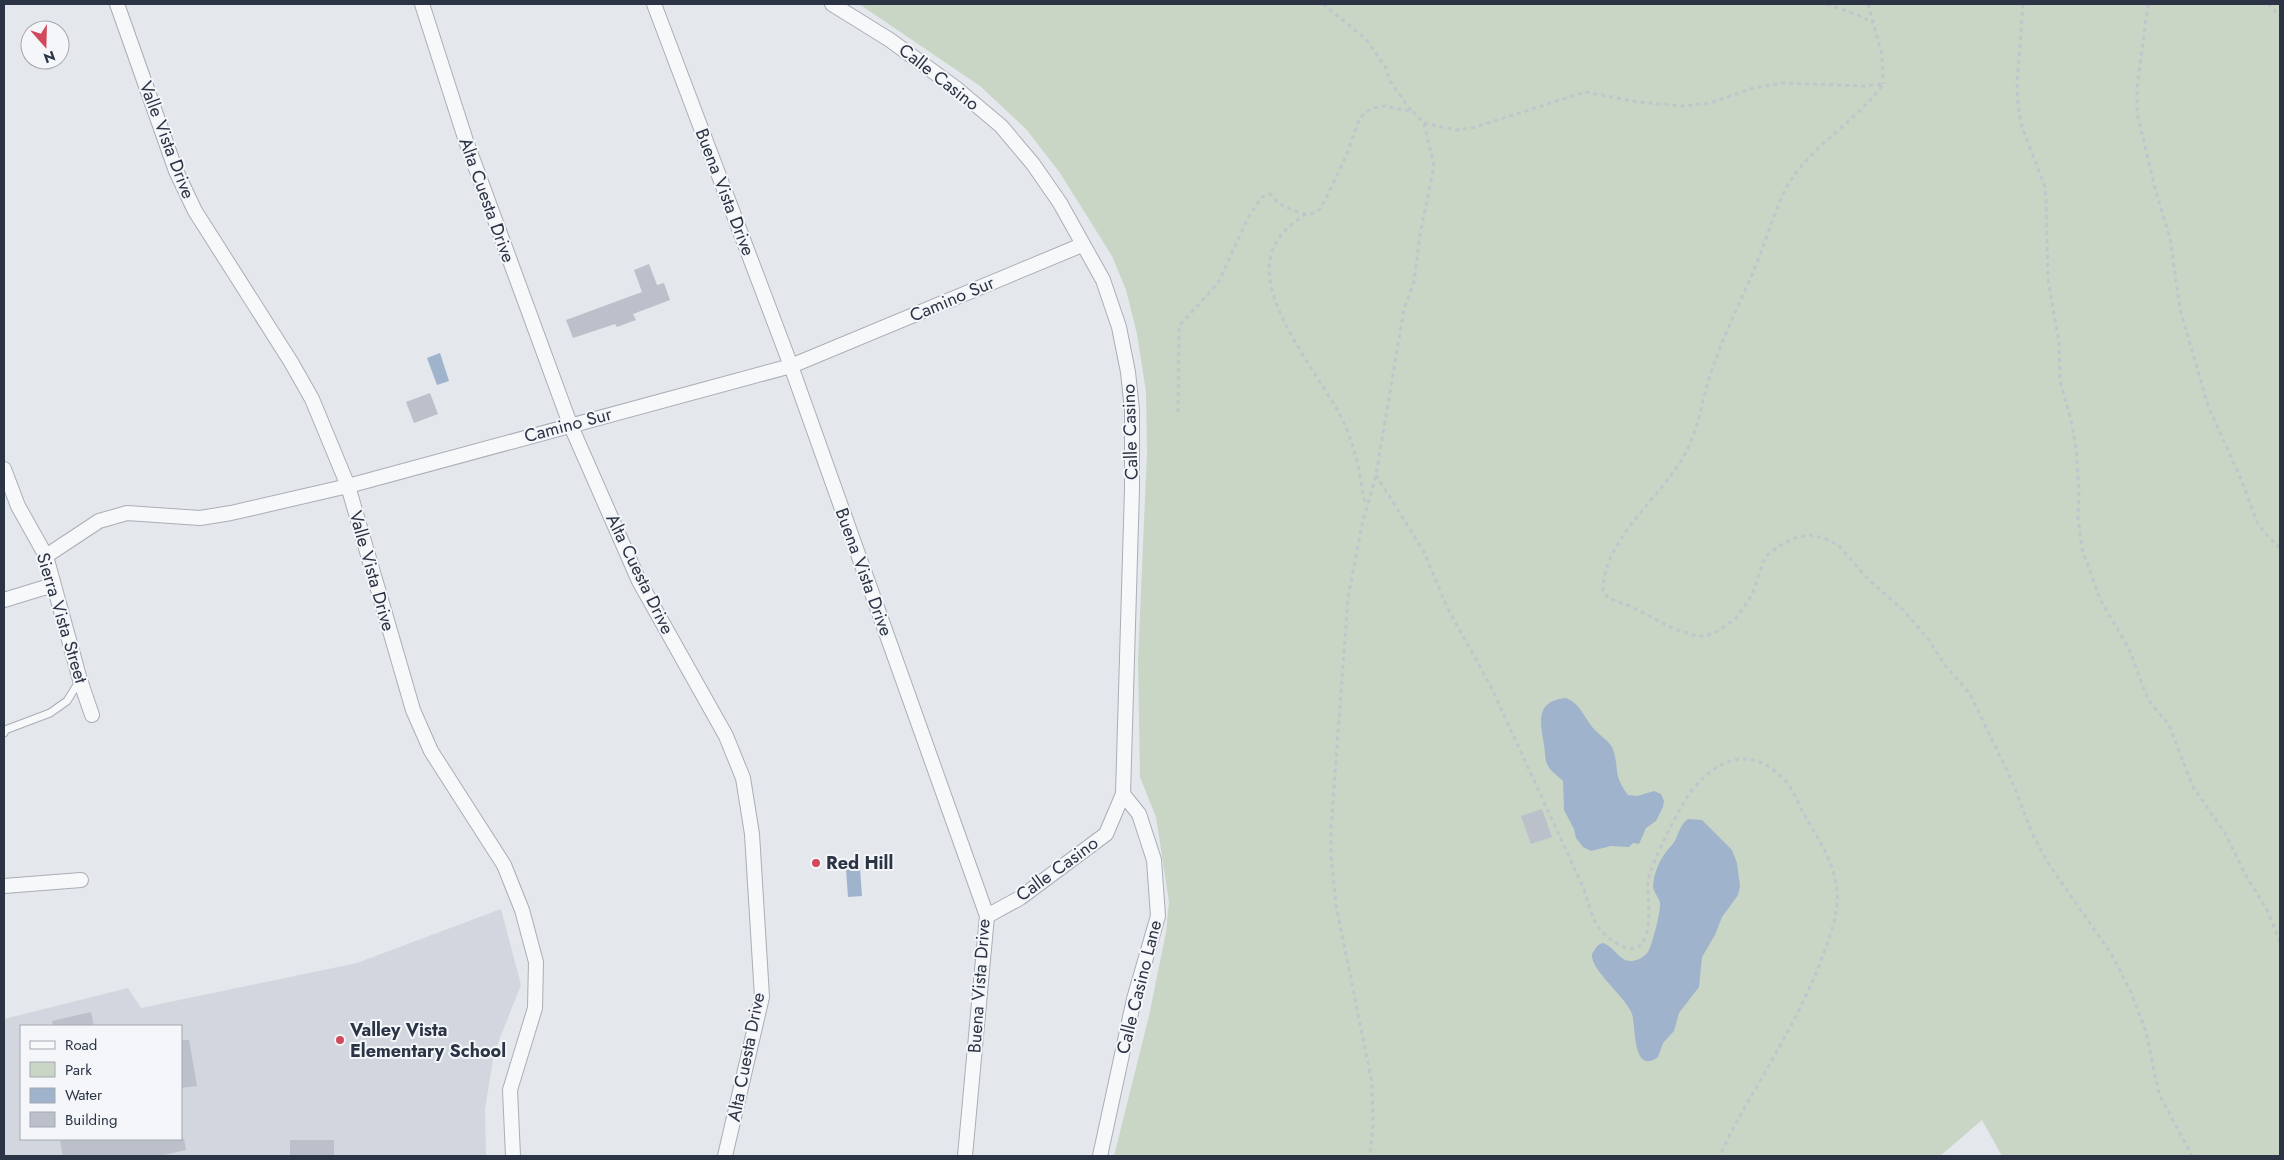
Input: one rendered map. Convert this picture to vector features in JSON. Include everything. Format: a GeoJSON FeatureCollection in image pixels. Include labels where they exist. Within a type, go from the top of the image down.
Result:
{"type":"FeatureCollection","features":[{"type":"Feature","properties":{"kind":"street","name":"Valle Vista Drive"},"geometry":{"type":"LineString","coordinates":[[117,4],[176,171],[195,211],[281,345],[312,399],[348,486],[413,710],[431,751],[504,865],[522,910],[536,962],[535,1008],[510,1090],[513,1156]]}},
{"type":"Feature","properties":{"kind":"street","name":"Alta Cuesta Drive"},"geometry":{"type":"LineString","coordinates":[[422,4],[466,141],[570,424],[640,581],[726,736],[742,778],[752,834],[762,997],[725,1156]]}},
{"type":"Feature","properties":{"kind":"street","name":"Buena Vista Drive"},"geometry":{"type":"LineString","coordinates":[[654,4],[791,366],[987,916],[965,1156]]}},
{"type":"Feature","properties":{"kind":"street","name":"Calle Casino"},"geometry":{"type":"LineString","coordinates":[[832,4],[890,40],[957,90],[1001,126],[1033,164],[1060,203],[1103,280],[1119,328],[1128,372],[1132,410],[1132,489],[1123,794],[1106,834],[1020,898],[987,916]]}},
{"type":"Feature","properties":{"kind":"street","name":"Camino Sur"},"geometry":{"type":"LineString","coordinates":[[46,556],[99,521],[127,513],[200,518],[231,513],[348,486],[570,424],[791,366],[1082,245]]}},
{"type":"Feature","properties":{"kind":"street","name":"Sierra Vista Street"},"geometry":{"type":"LineString","coordinates":[[4,469],[18,506],[46,556],[80,680],[92,715]]}},
{"type":"Feature","properties":{"kind":"street"},"geometry":{"type":"LineString","coordinates":[[4,600],[53,585]]}},
{"type":"Feature","properties":{"kind":"street","name":"Calle Casino Lane"},"geometry":{"type":"LineString","coordinates":[[1100,1156],[1134,999],[1158,916],[1154,860],[1140,814],[1123,794]]}},
{"type":"Feature","properties":{"kind":"street"},"geometry":{"type":"LineString","coordinates":[[4,886],[82,880]]}},
{"type":"Feature","properties":{"kind":"lane"},"geometry":{"type":"LineString","coordinates":[[4,733],[5,730],[50,713],[68,701],[80,680]]}},
{"type":"Feature","properties":{"kind":"path"},"geometry":{"type":"LineString","coordinates":[[1323,4],[1366,39],[1386,68],[1390,82],[1424,123],[1434,166],[1420,234],[1414,282],[1404,309],[1376,475],[1348,597],[1330,841],[1336,904],[1372,1082],[1373,1123],[1370,1156]]}},
{"type":"Feature","properties":{"kind":"path"},"geometry":{"type":"LineString","coordinates":[[1827,4],[1863,18],[1873,24]]}},
{"type":"Feature","properties":{"kind":"path"},"geometry":{"type":"LineString","coordinates":[[1868,4],[1883,62],[1883,84],[1846,124],[1808,160],[1786,189],[1714,363],[1692,441],[1678,466],[1623,536],[1606,569],[1603,591],[1608,598],[1630,606],[1674,628],[1697,636],[1706,636],[1720,630],[1736,618],[1752,595],[1766,557],[1779,546],[1795,538],[1809,535],[1824,538],[1838,545],[1869,580],[1902,609],[1926,636],[1945,665],[1970,694],[2012,781],[2032,833],[2048,863],[2112,955],[2131,992],[2146,1032],[2158,1094],[2192,1156]]}},
{"type":"Feature","properties":{"kind":"path"},"geometry":{"type":"LineString","coordinates":[[2023,4],[2017,84],[2018,106],[2022,127],[2044,187],[2046,200],[2048,279],[2059,343],[2060,380],[2071,420],[2076,448],[2080,492],[2078,517],[2082,548],[2100,599],[2129,649],[2150,702],[2169,725],[2194,787],[2225,833],[2245,874],[2267,910],[2280,942]]}},
{"type":"Feature","properties":{"kind":"path"},"geometry":{"type":"LineString","coordinates":[[2148,4],[2139,74],[2137,113],[2155,188],[2170,238],[2180,309],[2208,406],[2241,479],[2257,522],[2280,548]]}},
{"type":"Feature","properties":{"kind":"path"},"geometry":{"type":"LineString","coordinates":[[2268,4],[2280,16]]}},
{"type":"Feature","properties":{"kind":"path"},"geometry":{"type":"LineString","coordinates":[[1424,123],[1456,130],[1472,128],[1585,92],[1638,102],[1683,106],[1710,103],[1753,88],[1781,83],[1865,86],[1883,84]]}},
{"type":"Feature","properties":{"kind":"path"},"geometry":{"type":"LineString","coordinates":[[1178,412],[1179,326],[1218,283],[1249,216],[1262,197],[1270,194],[1278,203],[1294,211],[1306,214],[1314,213],[1320,209],[1347,154],[1358,120],[1365,112],[1386,106],[1413,112]]}},
{"type":"Feature","properties":{"kind":"path"},"geometry":{"type":"LineString","coordinates":[[1306,214],[1283,233],[1273,249],[1269,267],[1272,287],[1278,308],[1291,335],[1343,421],[1353,446],[1368,507]]}},
{"type":"Feature","properties":{"kind":"path"},"geometry":{"type":"LineString","coordinates":[[1376,475],[1424,552],[1447,607],[1492,688],[1584,889],[1593,920],[1608,938],[1630,949],[1636,948],[1644,940],[1649,916],[1648,878],[1655,862],[1693,789],[1728,761],[1745,757],[1760,760],[1773,769],[1789,785],[1824,846],[1835,872],[1837,891],[1835,918],[1825,952],[1789,1031],[1729,1134],[1720,1156]]}},
{"type":"Feature","properties":{"kind":"shaded area","name":"Valley Vista Elementary School"},"geometry":{"type":"Polygon","coordinates":[[[501,909],[521,985],[494,1053],[485,1109],[486,1156],[4,1156],[4,1019],[128,988],[141,1008],[357,963],[501,909]]]}},
{"type":"Feature","properties":{"kind":"green space"},"geometry":{"type":"Polygon","coordinates":[[[859,4],[2280,4],[2280,1156],[2002,1156],[1982,1120],[1940,1156],[1114,1156],[1149,1016],[1166,932],[1169,902],[1156,817],[1140,777],[1138,661],[1147,452],[1146,392],[1137,334],[1126,290],[1112,256],[1060,173],[1026,129],[980,86],[859,4]]]}},
{"type":"Feature","properties":{"kind":"water"},"geometry":{"type":"Polygon","coordinates":[[[440,353],[449,381],[437,385],[427,358],[440,353]]]}},
{"type":"Feature","properties":{"kind":"water"},"geometry":{"type":"Polygon","coordinates":[[[1566,698],[1575,704],[1594,729],[1611,745],[1619,779],[1628,795],[1637,796],[1654,791],[1661,794],[1664,801],[1663,807],[1656,821],[1646,828],[1639,844],[1633,843],[1629,847],[1611,846],[1591,851],[1583,847],[1576,838],[1574,829],[1564,810],[1563,781],[1548,767],[1546,762],[1541,728],[1544,708],[1549,703],[1566,698]]]}},
{"type":"Feature","properties":{"kind":"water"},"geometry":{"type":"Polygon","coordinates":[[[1688,819],[1702,820],[1732,850],[1737,863],[1740,886],[1738,895],[1722,917],[1715,935],[1702,957],[1699,987],[1679,1013],[1674,1031],[1663,1043],[1658,1057],[1650,1061],[1644,1060],[1639,1055],[1632,1014],[1623,999],[1596,968],[1592,954],[1598,945],[1603,943],[1627,960],[1633,961],[1648,952],[1656,928],[1660,907],[1653,888],[1655,874],[1665,853],[1674,842],[1682,825],[1688,819]]]}},
{"type":"Feature","properties":{"kind":"water"},"geometry":{"type":"Polygon","coordinates":[[[860,868],[862,896],[848,897],[846,869],[860,868]]]}},
{"type":"Feature","properties":{"kind":"building"},"geometry":{"type":"Polygon","coordinates":[[[649,264],[657,285],[664,283],[670,300],[633,314],[636,320],[617,327],[615,324],[573,338],[566,320],[642,292],[634,270],[649,264]]]}},
{"type":"Feature","properties":{"kind":"building"},"geometry":{"type":"Polygon","coordinates":[[[430,393],[438,414],[414,423],[406,402],[430,393]]]}},
{"type":"Feature","properties":{"kind":"building"},"geometry":{"type":"Polygon","coordinates":[[[1542,809],[1552,837],[1531,844],[1521,816],[1542,809]]]}},
{"type":"Feature","properties":{"kind":"building"},"geometry":{"type":"Polygon","coordinates":[[[91,1012],[94,1025],[53,1025],[52,1021],[91,1012]]]}},
{"type":"Feature","properties":{"kind":"building"},"geometry":{"type":"Polygon","coordinates":[[[182,1040],[189,1040],[197,1086],[182,1088],[182,1040]]]}},
{"type":"Feature","properties":{"kind":"building"},"geometry":{"type":"Polygon","coordinates":[[[184,1139],[186,1150],[159,1156],[63,1156],[60,1141],[184,1139]]]}},
{"type":"Feature","properties":{"kind":"building"},"geometry":{"type":"Polygon","coordinates":[[[290,1140],[334,1140],[334,1156],[290,1156],[290,1140]]]}},
{"type":"Feature","properties":{"kind":"place","name":"Red Hill"},"geometry":{"type":"Point","coordinates":[816,863]}},
{"type":"Feature","properties":{"kind":"place","name":"Valley Vista Elementary School"},"geometry":{"type":"Point","coordinates":[340,1040]}}]}
